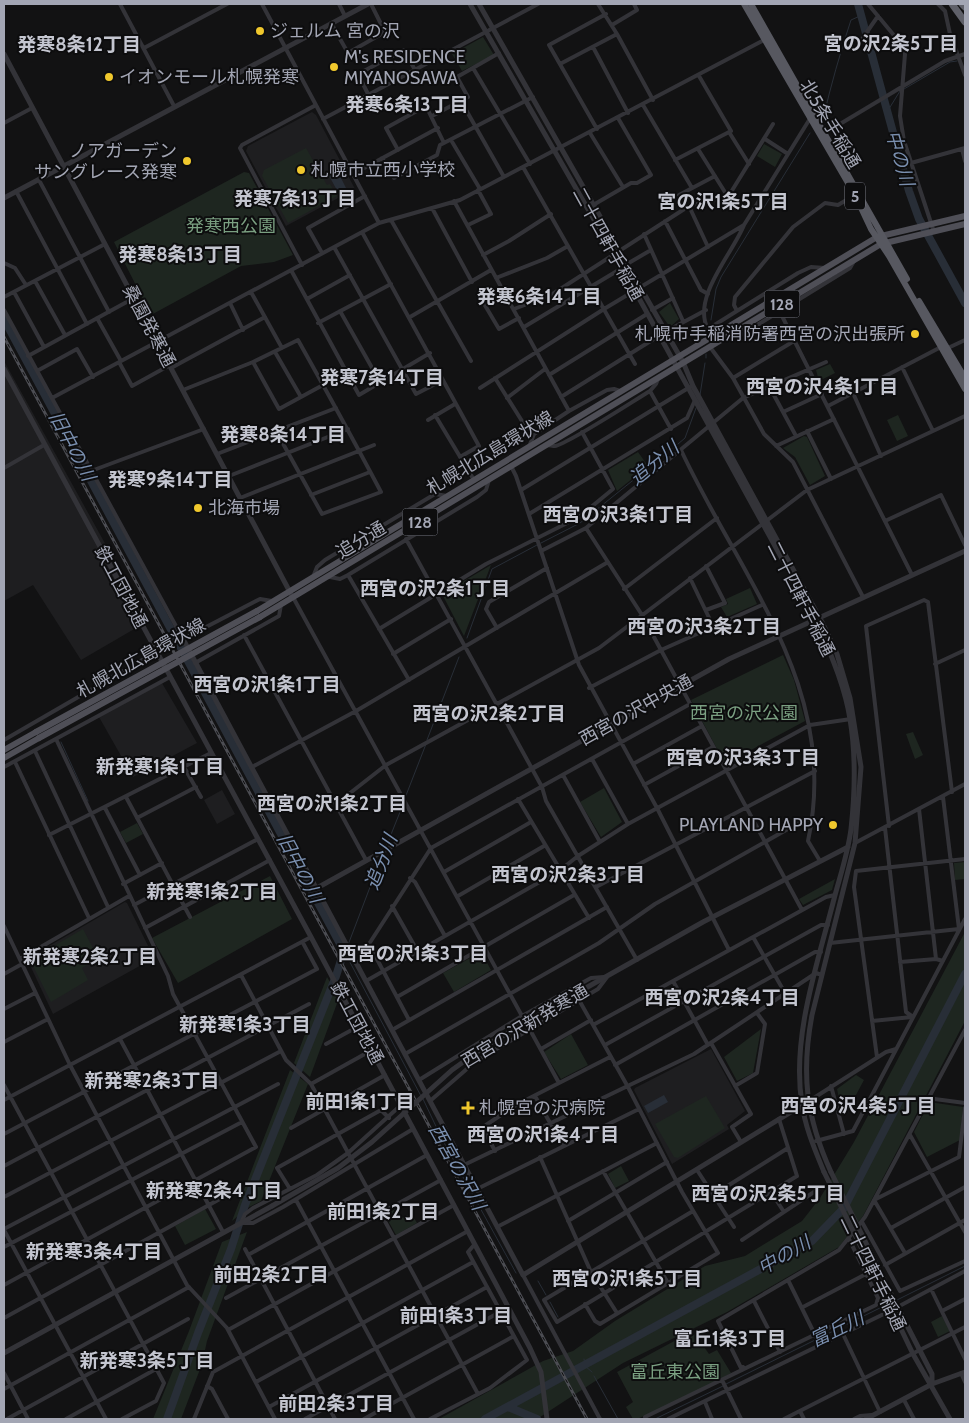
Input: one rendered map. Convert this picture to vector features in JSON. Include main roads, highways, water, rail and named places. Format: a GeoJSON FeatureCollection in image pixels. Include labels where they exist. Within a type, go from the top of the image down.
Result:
{"type":"FeatureCollection","features":[{"type":"Feature","properties":{"kind":"highway","name":"北5条手稲通"},"geometry":{"type":"LineString","coordinates":[[744,4],[767,39]]}},
{"type":"Feature","properties":{"kind":"highway","name":"北5条手稲通"},"geometry":{"type":"LineString","coordinates":[[752,4],[767,39],[806,114],[812,116],[825,133],[880,237]]}},
{"type":"Feature","properties":{"kind":"highway"},"geometry":{"type":"LineString","coordinates":[[952,4],[965,22]]}},
{"type":"Feature","properties":{"kind":"highway"},"geometry":{"type":"LineString","coordinates":[[962,4],[965,7]]}},
{"type":"Feature","properties":{"kind":"highway","name":"北5条手稲通"},"geometry":{"type":"LineString","coordinates":[[812,116],[855,196],[885,244],[944,348],[965,389]]}},
{"type":"Feature","properties":{"kind":"highway","name":"北5条手稲通"},"geometry":{"type":"LineString","coordinates":[[944,348],[965,378]]}},
{"type":"Feature","properties":{"kind":"main road","name":"札幌北広島環状線"},"geometry":{"type":"LineString","coordinates":[[4,750],[37,735],[259,614],[281,605],[312,579],[672,359],[880,237],[965,216]]}},
{"type":"Feature","properties":{"kind":"main road","name":"札幌北広島環状線"},"geometry":{"type":"LineString","coordinates":[[547,444],[709,346],[885,244],[918,234],[965,224]]}},
{"type":"Feature","properties":{"kind":"main road","name":"追分通"},"geometry":{"type":"LineString","coordinates":[[292,595],[330,577],[547,444]]}},
{"type":"Feature","properties":{"kind":"main road","name":"札幌北広島環状線"},"geometry":{"type":"LineString","coordinates":[[259,614],[274,602],[292,595]]}},
{"type":"Feature","properties":{"kind":"main road","name":"札幌北広島環状線"},"geometry":{"type":"LineString","coordinates":[[4,758],[37,735]]}},
{"type":"Feature","properties":{"kind":"waterway","name":"中の川"},"geometry":{"type":"LineString","coordinates":[[858,4],[909,191],[919,219],[965,303]]}},
{"type":"Feature","properties":{"kind":"waterway","name":"追分川"},"geometry":{"type":"LineString","coordinates":[[823,119],[851,20],[860,16]]}},
{"type":"Feature","properties":{"kind":"waterway"},"geometry":{"type":"LineString","coordinates":[[904,89],[950,62],[957,61]]}},
{"type":"Feature","properties":{"kind":"waterway"},"geometry":{"type":"LineString","coordinates":[[887,112],[900,91]]}},
{"type":"Feature","properties":{"kind":"waterway","name":"追分川"},"geometry":{"type":"LineString","coordinates":[[711,320],[716,289],[721,277],[810,133]]}},
{"type":"Feature","properties":{"kind":"waterway","name":"旧中の川"},"geometry":{"type":"LineString","coordinates":[[4,319],[344,951],[336,976],[245,1205],[231,1249],[167,1419]]}},
{"type":"Feature","properties":{"kind":"waterway","name":"追分川"},"geometry":{"type":"LineString","coordinates":[[700,395],[705,363]]}},
{"type":"Feature","properties":{"kind":"waterway","name":"追分川"},"geometry":{"type":"LineString","coordinates":[[541,543],[580,523],[685,438],[696,408]]}},
{"type":"Feature","properties":{"kind":"waterway","name":"追分川"},"geometry":{"type":"LineString","coordinates":[[467,638],[492,569],[537,545]]}},
{"type":"Feature","properties":{"kind":"waterway","name":"追分川"},"geometry":{"type":"LineString","coordinates":[[427,740],[459,657]]}},
{"type":"Feature","properties":{"kind":"waterway"},"geometry":{"type":"LineString","coordinates":[[61,742],[88,801]]}},
{"type":"Feature","properties":{"kind":"waterway","name":"追分川"},"geometry":{"type":"LineString","coordinates":[[405,798],[426,744]]}},
{"type":"Feature","properties":{"kind":"waterway","name":"追分川"},"geometry":{"type":"LineString","coordinates":[[386,847],[404,802]]}},
{"type":"Feature","properties":{"kind":"waterway","name":"追分川"},"geometry":{"type":"LineString","coordinates":[[348,945],[383,853]]}},
{"type":"Feature","properties":{"kind":"waterway","name":"西宮の沢川"},"geometry":{"type":"LineString","coordinates":[[344,951],[421,1096]]}},
{"type":"Feature","properties":{"kind":"waterway","name":"中の川"},"geometry":{"type":"LineString","coordinates":[[485,1419],[812,1241],[844,1208],[965,974]]}},
{"type":"Feature","properties":{"kind":"waterway","name":"西宮の沢川"},"geometry":{"type":"LineString","coordinates":[[423,1099],[442,1139],[516,1273]]}},
{"type":"Feature","properties":{"kind":"waterway","name":"富丘川"},"geometry":{"type":"LineString","coordinates":[[897,1300],[965,1266]]}},
{"type":"Feature","properties":{"kind":"waterway","name":"西宮の沢川"},"geometry":{"type":"LineString","coordinates":[[538,1281],[546,1295]]}},
{"type":"Feature","properties":{"kind":"waterway","name":"西宮の沢川"},"geometry":{"type":"LineString","coordinates":[[550,1302],[558,1317]]}},
{"type":"Feature","properties":{"kind":"waterway","name":"富丘川"},"geometry":{"type":"LineString","coordinates":[[726,1384],[886,1305]]}},
{"type":"Feature","properties":{"kind":"waterway","name":"西宮の沢川"},"geometry":{"type":"LineString","coordinates":[[584,1359],[585,1366],[592,1372]]}},
{"type":"Feature","properties":{"kind":"waterway","name":"富丘川"},"geometry":{"type":"LineString","coordinates":[[594,1376],[618,1419]]}},
{"type":"Feature","properties":{"kind":"waterway","name":"富丘川"},"geometry":{"type":"LineString","coordinates":[[655,1419],[723,1386]]}},
{"type":"Feature","properties":{"kind":"waterway"},"geometry":{"type":"LineString","coordinates":[[508,1407],[537,1419]]}},
{"type":"Feature","properties":{"kind":"railway"},"geometry":{"type":"LineString","coordinates":[[4,337],[587,1419]]}},
{"type":"Feature","properties":{"kind":"place","name":"ジェルム 宮の沢"},"geometry":{"type":"Point","coordinates":[260,31]}},
{"type":"Feature","properties":{"kind":"place","name":"M's RESIDENCE MIYANOSAWA"},"geometry":{"type":"Point","coordinates":[334,67]}},
{"type":"Feature","properties":{"kind":"place","name":"イオンモール札幌発寒"},"geometry":{"type":"Point","coordinates":[109,77]}},
{"type":"Feature","properties":{"kind":"place","name":"ノアガーデン サングレース発寒"},"geometry":{"type":"Point","coordinates":[187,161]}},
{"type":"Feature","properties":{"kind":"place","name":"札幌市立西小学校"},"geometry":{"type":"Point","coordinates":[301,170]}},
{"type":"Feature","properties":{"kind":"place","name":"札幌市手稲消防署西宮の沢出張所"},"geometry":{"type":"Point","coordinates":[915,334]}},
{"type":"Feature","properties":{"kind":"place","name":"北海市場"},"geometry":{"type":"Point","coordinates":[198,508]}},
{"type":"Feature","properties":{"kind":"place","name":"PLAYLAND HAPPY"},"geometry":{"type":"Point","coordinates":[833,825]}},
{"type":"Feature","properties":{"kind":"place","name":"札幌宮の沢病院"},"geometry":{"type":"Point","coordinates":[468,1108]}},
{"type":"Feature","properties":{"kind":"district","name":"宮の沢2条5丁目"},"geometry":{"type":"Point","coordinates":[891,43]}},
{"type":"Feature","properties":{"kind":"district","name":"発寒8条12丁目"},"geometry":{"type":"Point","coordinates":[79,44]}},
{"type":"Feature","properties":{"kind":"district","name":"発寒6条13丁目"},"geometry":{"type":"Point","coordinates":[407,104]}},
{"type":"Feature","properties":{"kind":"district","name":"発寒7条13丁目"},"geometry":{"type":"Point","coordinates":[295,198]}},
{"type":"Feature","properties":{"kind":"district","name":"宮の沢1条5丁目"},"geometry":{"type":"Point","coordinates":[723,201]}},
{"type":"Feature","properties":{"kind":"district","name":"発寒8条13丁目"},"geometry":{"type":"Point","coordinates":[180,254]}},
{"type":"Feature","properties":{"kind":"district","name":"発寒6条14丁目"},"geometry":{"type":"Point","coordinates":[539,296]}},
{"type":"Feature","properties":{"kind":"district","name":"発寒7条14丁目"},"geometry":{"type":"Point","coordinates":[382,377]}},
{"type":"Feature","properties":{"kind":"district","name":"西宮の沢4条1丁目"},"geometry":{"type":"Point","coordinates":[822,386]}},
{"type":"Feature","properties":{"kind":"district","name":"発寒8条14丁目"},"geometry":{"type":"Point","coordinates":[283,434]}},
{"type":"Feature","properties":{"kind":"district","name":"発寒9条14丁目"},"geometry":{"type":"Point","coordinates":[170,479]}},
{"type":"Feature","properties":{"kind":"district","name":"西宮の沢3条1丁目"},"geometry":{"type":"Point","coordinates":[618,514]}},
{"type":"Feature","properties":{"kind":"district","name":"西宮の沢2条1丁目"},"geometry":{"type":"Point","coordinates":[435,588]}},
{"type":"Feature","properties":{"kind":"district","name":"西宮の沢3条2丁目"},"geometry":{"type":"Point","coordinates":[704,626]}},
{"type":"Feature","properties":{"kind":"district","name":"西宮の沢1条1丁目"},"geometry":{"type":"Point","coordinates":[267,684]}},
{"type":"Feature","properties":{"kind":"district","name":"西宮の沢2条2丁目"},"geometry":{"type":"Point","coordinates":[489,713]}},
{"type":"Feature","properties":{"kind":"district","name":"西宮の沢3条3丁目"},"geometry":{"type":"Point","coordinates":[743,757]}},
{"type":"Feature","properties":{"kind":"district","name":"新発寒1条1丁目"},"geometry":{"type":"Point","coordinates":[160,766]}},
{"type":"Feature","properties":{"kind":"district","name":"西宮の沢1条2丁目"},"geometry":{"type":"Point","coordinates":[332,803]}},
{"type":"Feature","properties":{"kind":"district","name":"西宮の沢2条3丁目"},"geometry":{"type":"Point","coordinates":[568,874]}},
{"type":"Feature","properties":{"kind":"district","name":"新発寒1条2丁目"},"geometry":{"type":"Point","coordinates":[212,891]}},
{"type":"Feature","properties":{"kind":"district","name":"西宮の沢1条3丁目"},"geometry":{"type":"Point","coordinates":[413,953]}},
{"type":"Feature","properties":{"kind":"district","name":"新発寒2条2丁目"},"geometry":{"type":"Point","coordinates":[90,956]}},
{"type":"Feature","properties":{"kind":"district","name":"西宮の沢2条4丁目"},"geometry":{"type":"Point","coordinates":[722,997]}},
{"type":"Feature","properties":{"kind":"district","name":"新発寒1条3丁目"},"geometry":{"type":"Point","coordinates":[245,1024]}},
{"type":"Feature","properties":{"kind":"district","name":"新発寒2条3丁目"},"geometry":{"type":"Point","coordinates":[152,1080]}},
{"type":"Feature","properties":{"kind":"district","name":"前田1条1丁目"},"geometry":{"type":"Point","coordinates":[360,1101]}},
{"type":"Feature","properties":{"kind":"district","name":"西宮の沢4条5丁目"},"geometry":{"type":"Point","coordinates":[858,1105]}},
{"type":"Feature","properties":{"kind":"district","name":"西宮の沢1条4丁目"},"geometry":{"type":"Point","coordinates":[543,1134]}},
{"type":"Feature","properties":{"kind":"district","name":"新発寒2条4丁目"},"geometry":{"type":"Point","coordinates":[214,1190]}},
{"type":"Feature","properties":{"kind":"district","name":"西宮の沢2条5丁目"},"geometry":{"type":"Point","coordinates":[768,1193]}},
{"type":"Feature","properties":{"kind":"district","name":"前田1条2丁目"},"geometry":{"type":"Point","coordinates":[383,1211]}},
{"type":"Feature","properties":{"kind":"district","name":"新発寒3条4丁目"},"geometry":{"type":"Point","coordinates":[94,1251]}},
{"type":"Feature","properties":{"kind":"district","name":"前田2条2丁目"},"geometry":{"type":"Point","coordinates":[271,1274]}},
{"type":"Feature","properties":{"kind":"district","name":"西宮の沢1条5丁目"},"geometry":{"type":"Point","coordinates":[627,1278]}},
{"type":"Feature","properties":{"kind":"district","name":"前田1条3丁目"},"geometry":{"type":"Point","coordinates":[456,1315]}},
{"type":"Feature","properties":{"kind":"district","name":"富丘1条3丁目"},"geometry":{"type":"Point","coordinates":[730,1338]}},
{"type":"Feature","properties":{"kind":"district","name":"新発寒3条5丁目"},"geometry":{"type":"Point","coordinates":[147,1360]}},
{"type":"Feature","properties":{"kind":"district","name":"前田2条3丁目"},"geometry":{"type":"Point","coordinates":[336,1403]}},
{"type":"Feature","properties":{"kind":"park label","name":"発寒西公園"},"geometry":{"type":"Point","coordinates":[231,226]}},
{"type":"Feature","properties":{"kind":"park label","name":"西宮の沢公園"},"geometry":{"type":"Point","coordinates":[744,713]}},
{"type":"Feature","properties":{"kind":"park label","name":"富丘東公園"},"geometry":{"type":"Point","coordinates":[675,1372]}}]}
